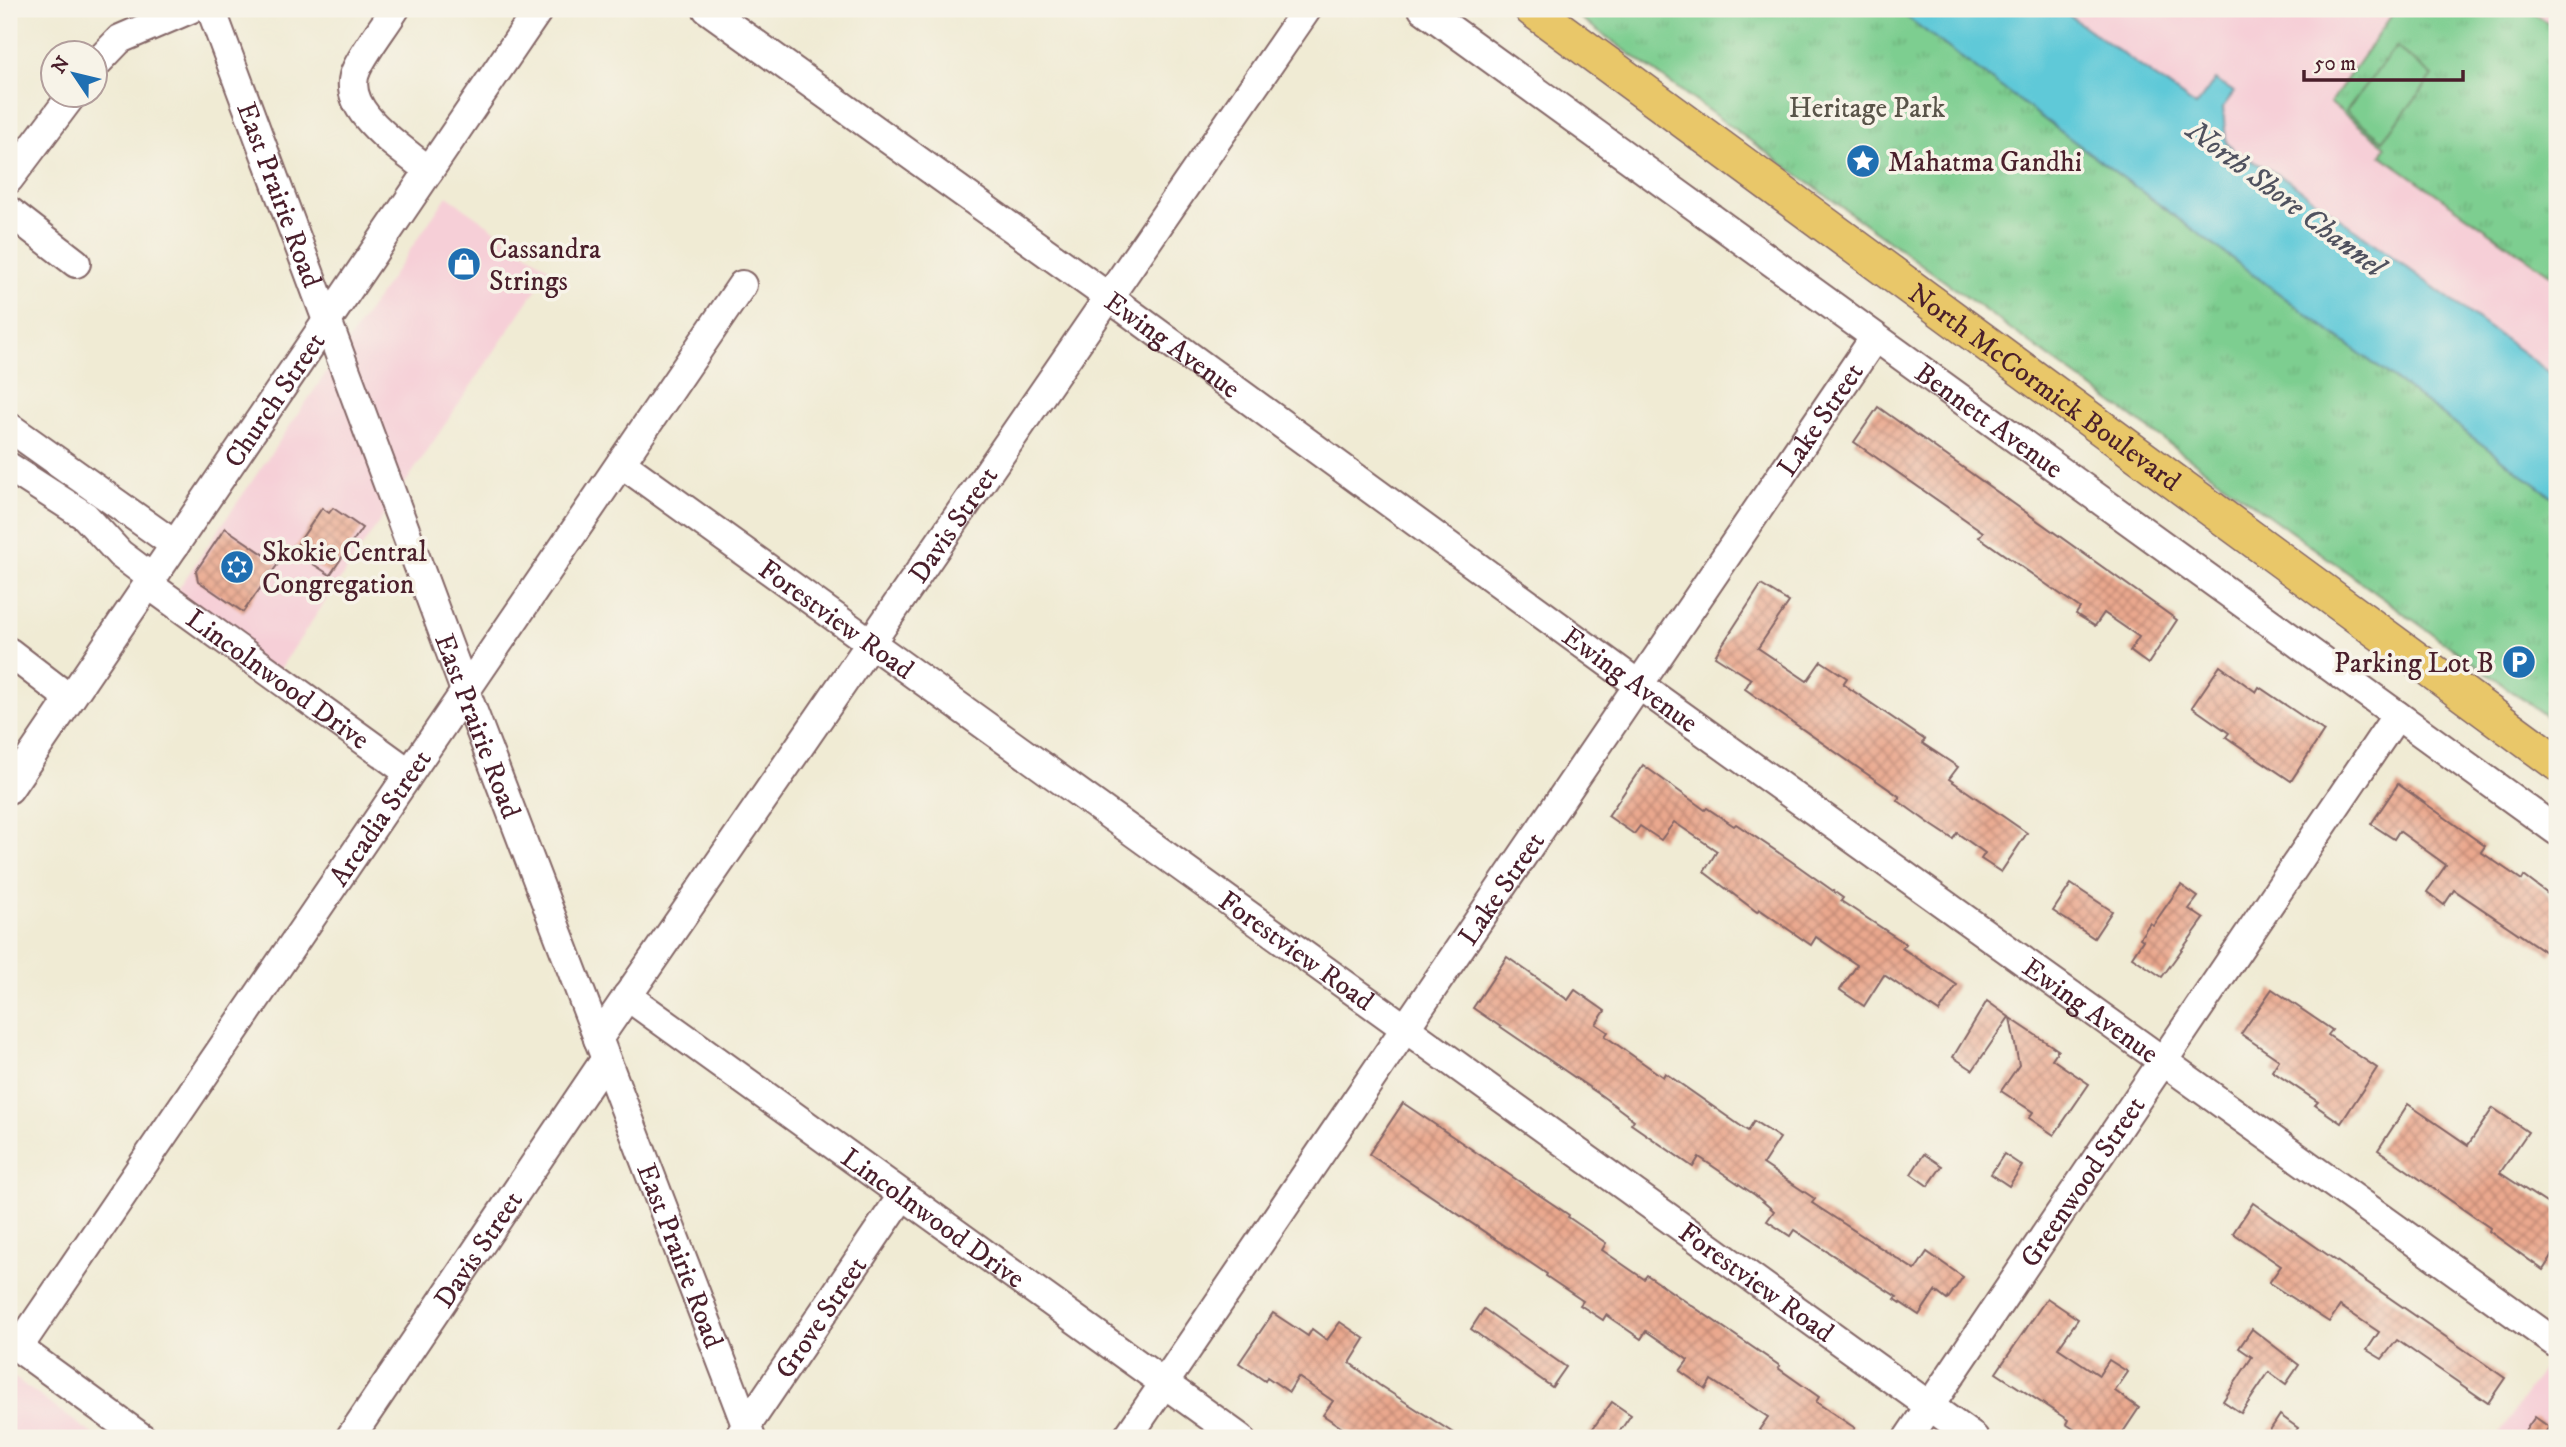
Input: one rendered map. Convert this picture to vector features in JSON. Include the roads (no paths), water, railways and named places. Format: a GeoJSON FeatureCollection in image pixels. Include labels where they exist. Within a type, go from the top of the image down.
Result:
{"type":"FeatureCollection","features":[{"type":"Feature","properties":{"kind":"main road","name":"North McCormick Boulevard"},"geometry":{"type":"LineString","coordinates":[[1532,9],[2557,763]]}},
{"type":"Feature","properties":{"kind":"street"},"geometry":{"type":"LineString","coordinates":[[108,50],[120,38],[190,9]]}},
{"type":"Feature","properties":{"kind":"street","name":"East Prairie Road"},"geometry":{"type":"LineString","coordinates":[[211,9],[745,1434]]}},
{"type":"Feature","properties":{"kind":"street"},"geometry":{"type":"LineString","coordinates":[[395,9],[355,70],[351,91],[364,116],[429,171]]}},
{"type":"Feature","properties":{"kind":"street","name":"Church Street"},"geometry":{"type":"LineString","coordinates":[[9,789],[539,9]]}},
{"type":"Feature","properties":{"kind":"street","name":"Ewing Avenue"},"geometry":{"type":"LineString","coordinates":[[707,9],[1107,296],[1639,685],[2557,1344]]}},
{"type":"Feature","properties":{"kind":"street","name":"Davis Street"},"geometry":{"type":"LineString","coordinates":[[350,1438],[602,1049],[627,996],[1307,9]]}},
{"type":"Feature","properties":{"kind":"street","name":"Bennett Avenue"},"geometry":{"type":"LineString","coordinates":[[1423,9],[2557,831]]}},
{"type":"Feature","properties":{"kind":"street"},"geometry":{"type":"LineString","coordinates":[[9,179],[62,108]]}},
{"type":"Feature","properties":{"kind":"street"},"geometry":{"type":"LineString","coordinates":[[9,211],[76,263]]}},
{"type":"Feature","properties":{"kind":"street","name":"Arcadia Street"},"geometry":{"type":"LineString","coordinates":[[13,1344],[741,285]]}},
{"type":"Feature","properties":{"kind":"street","name":"Lake Street"},"geometry":{"type":"LineString","coordinates":[[1127,1438],[1875,337]]}},
{"type":"Feature","properties":{"kind":"street"},"geometry":{"type":"LineString","coordinates":[[9,427],[175,545]]}},
{"type":"Feature","properties":{"kind":"street","name":"Forestview Road"},"geometry":{"type":"LineString","coordinates":[[621,463],[1974,1438]]}},
{"type":"Feature","properties":{"kind":"street","name":"Lincolnwood Drive"},"geometry":{"type":"LineString","coordinates":[[9,467],[85,516],[120,554],[150,581],[408,772]]}},
{"type":"Feature","properties":{"kind":"street"},"geometry":{"type":"LineString","coordinates":[[9,652],[70,699]]}},
{"type":"Feature","properties":{"kind":"street","name":"Greenwood Street"},"geometry":{"type":"LineString","coordinates":[[1908,1438],[2397,715]]}},
{"type":"Feature","properties":{"kind":"street","name":"Lincolnwood Drive"},"geometry":{"type":"LineString","coordinates":[[627,996],[1240,1438]]}},
{"type":"Feature","properties":{"kind":"street","name":"Grove Street"},"geometry":{"type":"LineString","coordinates":[[745,1434],[902,1196]]}},
{"type":"Feature","properties":{"kind":"street"},"geometry":{"type":"LineString","coordinates":[[13,1344],[142,1438]]}},
{"type":"Feature","properties":{"kind":"water","name":"North Shore Channel"},"geometry":{"type":"Polygon","coordinates":[[[1896,9],[2060,9],[2196,106],[2215,80],[2234,92],[2223,107],[2226,142],[2234,151],[2288,180],[2557,378],[2557,500],[1896,9]]]}},
{"type":"Feature","properties":{"kind":"place","name":"Mahatma Gandhi"},"geometry":{"type":"Point","coordinates":[1863,161]}},
{"type":"Feature","properties":{"kind":"place","name":"Cassandra Strings"},"geometry":{"type":"Point","coordinates":[464,264]}},
{"type":"Feature","properties":{"kind":"place","name":"Skokie Central Congregation"},"geometry":{"type":"Point","coordinates":[237,567]}},
{"type":"Feature","properties":{"kind":"place","name":"Parking Lot B"},"geometry":{"type":"Point","coordinates":[2519,662]}},
{"type":"Feature","properties":{"kind":"park label","name":"Heritage Park"},"geometry":{"type":"Point","coordinates":[1867,107]}}]}
